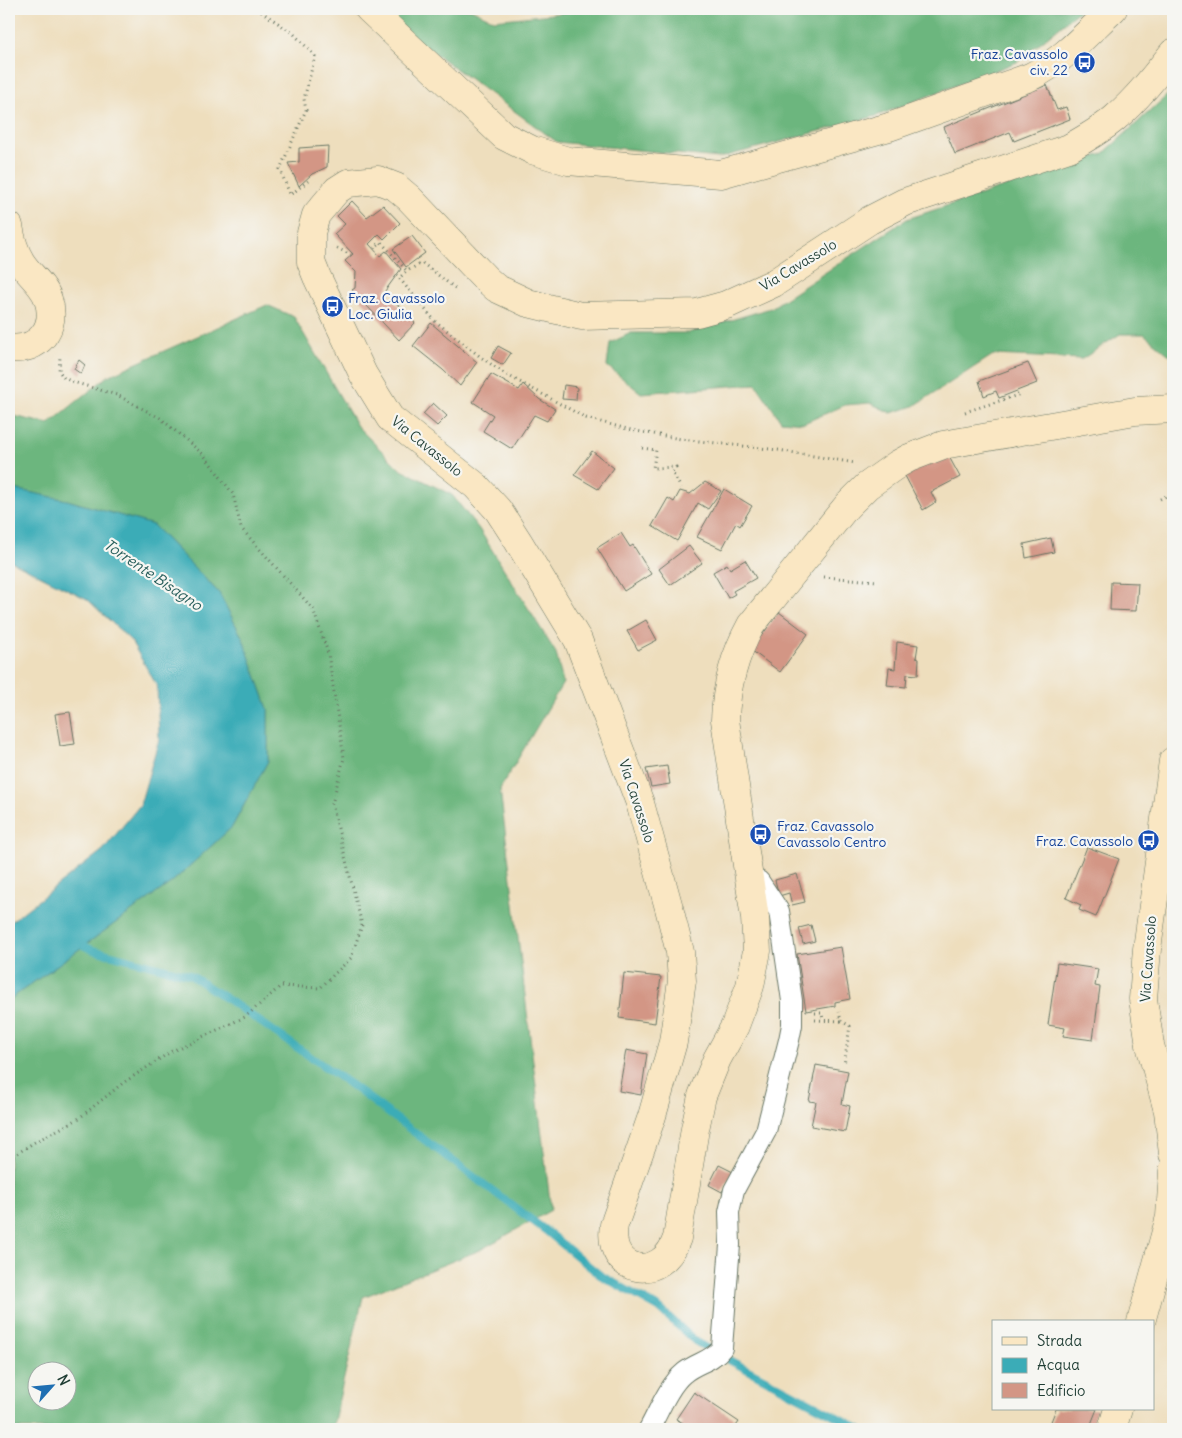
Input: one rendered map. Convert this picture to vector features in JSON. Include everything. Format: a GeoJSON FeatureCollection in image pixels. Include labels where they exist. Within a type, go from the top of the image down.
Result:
{"type":"FeatureCollection","features":[{"type":"Feature","properties":{"kind":"main road"},"geometry":{"type":"LineString","coordinates":[[368,9],[504,136],[532,150],[568,161],[721,174],[889,127],[1030,77],[1047,69],[1113,9]]}},
{"type":"Feature","properties":{"kind":"main road","name":"Via Cavassolo"},"geometry":{"type":"LineString","coordinates":[[1173,53],[1132,103],[1120,114],[1090,136],[1069,148],[905,202],[870,220],[774,283],[726,305],[697,313],[581,316],[528,303],[496,288],[409,198],[396,187],[378,180],[348,183],[337,190],[316,215],[311,233],[311,262],[363,374],[390,418],[476,486],[498,510],[518,541],[578,640],[640,804],[680,952],[682,981],[673,1042],[652,1116],[614,1225],[612,1237],[615,1249],[619,1256],[631,1266],[640,1269],[654,1266],[661,1262],[674,1248],[694,1129],[702,1096],[717,1059],[735,1026],[750,986],[756,951],[755,918],[727,739],[726,711],[729,684],[742,642],[751,625],[847,506],[867,486],[898,464],[923,451],[943,445],[1135,411],[1173,409]]}},
{"type":"Feature","properties":{"kind":"main road"},"geometry":{"type":"LineString","coordinates":[[9,226],[12,243],[21,262],[48,297],[50,307],[48,329],[44,336],[28,347],[9,348]]}},
{"type":"Feature","properties":{"kind":"main road","name":"Via Cavassolo"},"geometry":{"type":"LineString","coordinates":[[1173,761],[1147,949],[1143,999],[1150,1045],[1168,1111],[1173,1154]]}},
{"type":"Feature","properties":{"kind":"main road"},"geometry":{"type":"LineString","coordinates":[[1142,1320],[1170,1217],[1173,1170]]}},
{"type":"Feature","properties":{"kind":"main road"},"geometry":{"type":"LineString","coordinates":[[1112,1429],[1118,1410]]}},
{"type":"Feature","properties":{"kind":"street"},"geometry":{"type":"LineString","coordinates":[[649,1429],[672,1387],[683,1374],[715,1356],[722,1348],[730,1245],[729,1212],[734,1190],[766,1131],[789,1040],[792,1001],[779,911],[759,881],[749,878]]}},
{"type":"Feature","properties":{"kind":"path"},"geometry":{"type":"LineString","coordinates":[[257,9],[293,33],[315,56],[304,99],[306,110],[280,169],[290,195],[316,174],[325,203]]}},
{"type":"Feature","properties":{"kind":"path"},"geometry":{"type":"LineString","coordinates":[[374,248],[381,242],[407,271],[399,278],[435,321],[507,375],[586,418],[631,430],[681,440],[778,450],[855,462],[851,467]]}},
{"type":"Feature","properties":{"kind":"path"},"geometry":{"type":"LineString","coordinates":[[9,1159],[78,1119],[123,1083],[172,1051],[245,1017],[280,986],[320,988],[351,958],[362,925],[332,804],[344,758],[328,652],[313,609],[241,528],[233,494],[204,456],[160,418],[117,395],[64,378],[59,371],[61,344],[54,332],[48,329]]}},
{"type":"Feature","properties":{"kind":"path"},"geometry":{"type":"LineString","coordinates":[[642,448],[656,450],[653,468],[676,467],[672,472],[681,488]]}},
{"type":"Feature","properties":{"kind":"path"},"geometry":{"type":"LineString","coordinates":[[1160,499],[1173,493]]}},
{"type":"Feature","properties":{"kind":"path"},"geometry":{"type":"LineString","coordinates":[[819,576],[877,581]]}},
{"type":"Feature","properties":{"kind":"path"},"geometry":{"type":"LineString","coordinates":[[839,1012],[841,1021]]}},
{"type":"Feature","properties":{"kind":"path"},"geometry":{"type":"LineString","coordinates":[[792,1018],[841,1021],[850,1026],[844,1065]]}},
{"type":"Feature","properties":{"kind":"green space"},"geometry":{"type":"Polygon","coordinates":[[[384,9],[471,9],[494,20],[562,13],[578,9],[1081,9],[1017,62],[876,116],[719,158],[557,142],[393,23],[384,9]]]}},
{"type":"Feature","properties":{"kind":"green space"},"geometry":{"type":"Polygon","coordinates":[[[1173,90],[1173,358],[1144,334],[1120,334],[1082,359],[993,355],[914,406],[891,413],[870,403],[845,405],[804,423],[781,421],[756,384],[641,393],[607,366],[610,343],[631,333],[688,333],[771,308],[907,219],[1103,154],[1173,90]]]}},
{"type":"Feature","properties":{"kind":"green space"},"geometry":{"type":"Polygon","coordinates":[[[267,305],[294,317],[357,426],[400,469],[452,495],[479,529],[556,653],[563,683],[500,789],[551,1210],[480,1250],[363,1297],[332,1429],[9,1429],[9,1000],[172,882],[232,827],[268,761],[268,709],[243,639],[219,593],[153,525],[67,500],[9,488],[9,415],[49,424],[108,376],[267,305]]]}},
{"type":"Feature","properties":{"kind":"green space"},"geometry":{"type":"Polygon","coordinates":[[[1173,881],[1173,949],[1169,923],[1173,881]]]}},
{"type":"Feature","properties":{"kind":"water","name":"Torrente Bisagno"},"geometry":{"type":"Polygon","coordinates":[[[9,488],[67,500],[153,525],[219,593],[243,639],[268,709],[268,761],[232,827],[172,882],[9,1000],[9,923],[103,850],[140,805],[159,739],[157,686],[131,641],[87,599],[9,560],[9,488]]]}},
{"type":"Feature","properties":{"kind":"building"},"geometry":{"type":"Polygon","coordinates":[[[1047,85],[1057,110],[1066,107],[1070,119],[1014,141],[1010,132],[955,154],[944,127],[1047,85]]]}},
{"type":"Feature","properties":{"kind":"building"},"geometry":{"type":"Polygon","coordinates":[[[328,146],[327,167],[312,174],[299,186],[288,163],[299,162],[299,148],[328,146]]]}},
{"type":"Feature","properties":{"kind":"building"},"geometry":{"type":"Polygon","coordinates":[[[352,201],[367,217],[383,205],[400,223],[384,239],[379,234],[369,244],[380,256],[386,251],[401,269],[385,291],[415,323],[399,340],[352,290],[355,288],[356,272],[345,261],[353,254],[334,234],[345,224],[337,216],[352,201]]]}},
{"type":"Feature","properties":{"kind":"building"},"geometry":{"type":"Polygon","coordinates":[[[412,236],[425,253],[406,267],[393,249],[412,236]]]}},
{"type":"Feature","properties":{"kind":"building"},"geometry":{"type":"Polygon","coordinates":[[[431,323],[477,362],[460,386],[413,346],[431,323]]]}},
{"type":"Feature","properties":{"kind":"building"},"geometry":{"type":"Polygon","coordinates":[[[498,346],[511,353],[503,365],[491,358],[498,346]]]}},
{"type":"Feature","properties":{"kind":"building"},"geometry":{"type":"Polygon","coordinates":[[[79,360],[85,365],[81,374],[74,369],[79,360]]]}},
{"type":"Feature","properties":{"kind":"building"},"geometry":{"type":"Polygon","coordinates":[[[1028,363],[1037,383],[999,398],[996,391],[984,396],[979,381],[1028,363]]]}},
{"type":"Feature","properties":{"kind":"building"},"geometry":{"type":"Polygon","coordinates":[[[491,374],[519,390],[523,384],[539,399],[555,409],[547,421],[534,415],[512,449],[483,431],[493,415],[473,402],[491,374]]]}},
{"type":"Feature","properties":{"kind":"building"},"geometry":{"type":"Polygon","coordinates":[[[564,385],[577,387],[576,400],[562,399],[564,385]]]}},
{"type":"Feature","properties":{"kind":"building"},"geometry":{"type":"Polygon","coordinates":[[[433,403],[447,416],[437,426],[423,414],[433,403]]]}},
{"type":"Feature","properties":{"kind":"building"},"geometry":{"type":"Polygon","coordinates":[[[592,451],[614,468],[598,489],[574,475],[592,451]]]}},
{"type":"Feature","properties":{"kind":"building"},"geometry":{"type":"Polygon","coordinates":[[[947,453],[960,477],[931,492],[936,502],[923,510],[904,474],[947,453]]]}},
{"type":"Feature","properties":{"kind":"building"},"geometry":{"type":"Polygon","coordinates":[[[705,482],[721,491],[708,509],[698,503],[677,541],[652,526],[668,498],[674,502],[680,491],[690,494],[705,482]]]}},
{"type":"Feature","properties":{"kind":"building"},"geometry":{"type":"Polygon","coordinates":[[[724,489],[752,506],[740,526],[736,523],[722,549],[697,537],[724,489]]]}},
{"type":"Feature","properties":{"kind":"building"},"geometry":{"type":"Polygon","coordinates":[[[621,533],[630,547],[633,545],[651,574],[624,591],[597,548],[621,533]]]}},
{"type":"Feature","properties":{"kind":"building"},"geometry":{"type":"Polygon","coordinates":[[[1051,538],[1054,552],[1026,558],[1024,544],[1051,538]]]}},
{"type":"Feature","properties":{"kind":"building"},"geometry":{"type":"Polygon","coordinates":[[[689,546],[702,563],[670,585],[659,569],[689,546]]]}},
{"type":"Feature","properties":{"kind":"building"},"geometry":{"type":"Polygon","coordinates":[[[745,560],[756,578],[733,591],[735,594],[728,598],[713,572],[727,564],[730,569],[745,560]]]}},
{"type":"Feature","properties":{"kind":"building"},"geometry":{"type":"Polygon","coordinates":[[[1111,582],[1138,583],[1136,611],[1110,610],[1111,582]]]}},
{"type":"Feature","properties":{"kind":"building"},"geometry":{"type":"Polygon","coordinates":[[[779,612],[808,634],[780,672],[751,650],[779,612]]]}},
{"type":"Feature","properties":{"kind":"building"},"geometry":{"type":"Polygon","coordinates":[[[646,620],[657,640],[638,650],[627,631],[646,620]]]}},
{"type":"Feature","properties":{"kind":"building"},"geometry":{"type":"Polygon","coordinates":[[[897,642],[918,645],[916,658],[919,659],[918,675],[907,674],[906,687],[887,685],[889,668],[895,669],[897,642]]]}},
{"type":"Feature","properties":{"kind":"building"},"geometry":{"type":"Polygon","coordinates":[[[70,712],[75,744],[60,746],[55,714],[70,712]]]}},
{"type":"Feature","properties":{"kind":"building"},"geometry":{"type":"Polygon","coordinates":[[[667,766],[670,784],[651,787],[646,769],[667,766]]]}},
{"type":"Feature","properties":{"kind":"building"},"geometry":{"type":"Polygon","coordinates":[[[1087,847],[1119,859],[1096,917],[1079,910],[1081,905],[1066,898],[1087,847]]]}},
{"type":"Feature","properties":{"kind":"building"},"geometry":{"type":"Polygon","coordinates":[[[797,874],[805,902],[792,905],[789,893],[779,896],[775,880],[797,874]]]}},
{"type":"Feature","properties":{"kind":"building"},"geometry":{"type":"Polygon","coordinates":[[[811,925],[815,941],[803,944],[799,928],[811,925]]]}},
{"type":"Feature","properties":{"kind":"building"},"geometry":{"type":"Polygon","coordinates":[[[841,947],[850,999],[835,1002],[835,1006],[806,1011],[797,954],[841,947]]]}},
{"type":"Feature","properties":{"kind":"building"},"geometry":{"type":"Polygon","coordinates":[[[1057,963],[1098,969],[1095,986],[1100,987],[1093,1040],[1063,1036],[1065,1028],[1048,1025],[1057,963]]]}},
{"type":"Feature","properties":{"kind":"building"},"geometry":{"type":"Polygon","coordinates":[[[624,973],[661,977],[655,1023],[619,1018],[624,973]]]}},
{"type":"Feature","properties":{"kind":"building"},"geometry":{"type":"Polygon","coordinates":[[[626,1050],[647,1054],[641,1095],[619,1091],[626,1050]]]}},
{"type":"Feature","properties":{"kind":"building"},"geometry":{"type":"Polygon","coordinates":[[[816,1065],[848,1071],[842,1104],[850,1106],[845,1132],[811,1126],[816,1102],[809,1101],[816,1065]]]}},
{"type":"Feature","properties":{"kind":"building"},"geometry":{"type":"Polygon","coordinates":[[[719,1165],[733,1172],[722,1192],[709,1185],[719,1165]]]}},
{"type":"Feature","properties":{"kind":"building"},"geometry":{"type":"Polygon","coordinates":[[[694,1392],[739,1422],[734,1429],[679,1429],[683,1423],[676,1419],[694,1392]]]}},
{"type":"Feature","properties":{"kind":"building"},"geometry":{"type":"Polygon","coordinates":[[[1056,1410],[1097,1410],[1089,1429],[1048,1429],[1056,1410]]]}},
{"type":"Feature","properties":{"kind":"waterway"},"geometry":{"type":"LineString","coordinates":[[76,942],[93,950],[190,975],[351,1085],[545,1230],[600,1275],[659,1308],[695,1341],[714,1352]]}},
{"type":"Feature","properties":{"kind":"waterway"},"geometry":{"type":"LineString","coordinates":[[729,1360],[860,1429]]}},
{"type":"Feature","properties":{"kind":"place","name":"Fraz. Cavassolo civ. 22"},"geometry":{"type":"Point","coordinates":[1084,62]}},
{"type":"Feature","properties":{"kind":"place","name":"Fraz. Cavassolo Loc. Giulia"},"geometry":{"type":"Point","coordinates":[332,306]}},
{"type":"Feature","properties":{"kind":"place","name":"Fraz. Cavassolo Cavassolo Centro"},"geometry":{"type":"Point","coordinates":[761,834]}},
{"type":"Feature","properties":{"kind":"place","name":"Fraz. Cavassolo"},"geometry":{"type":"Point","coordinates":[1149,841]}}]}
